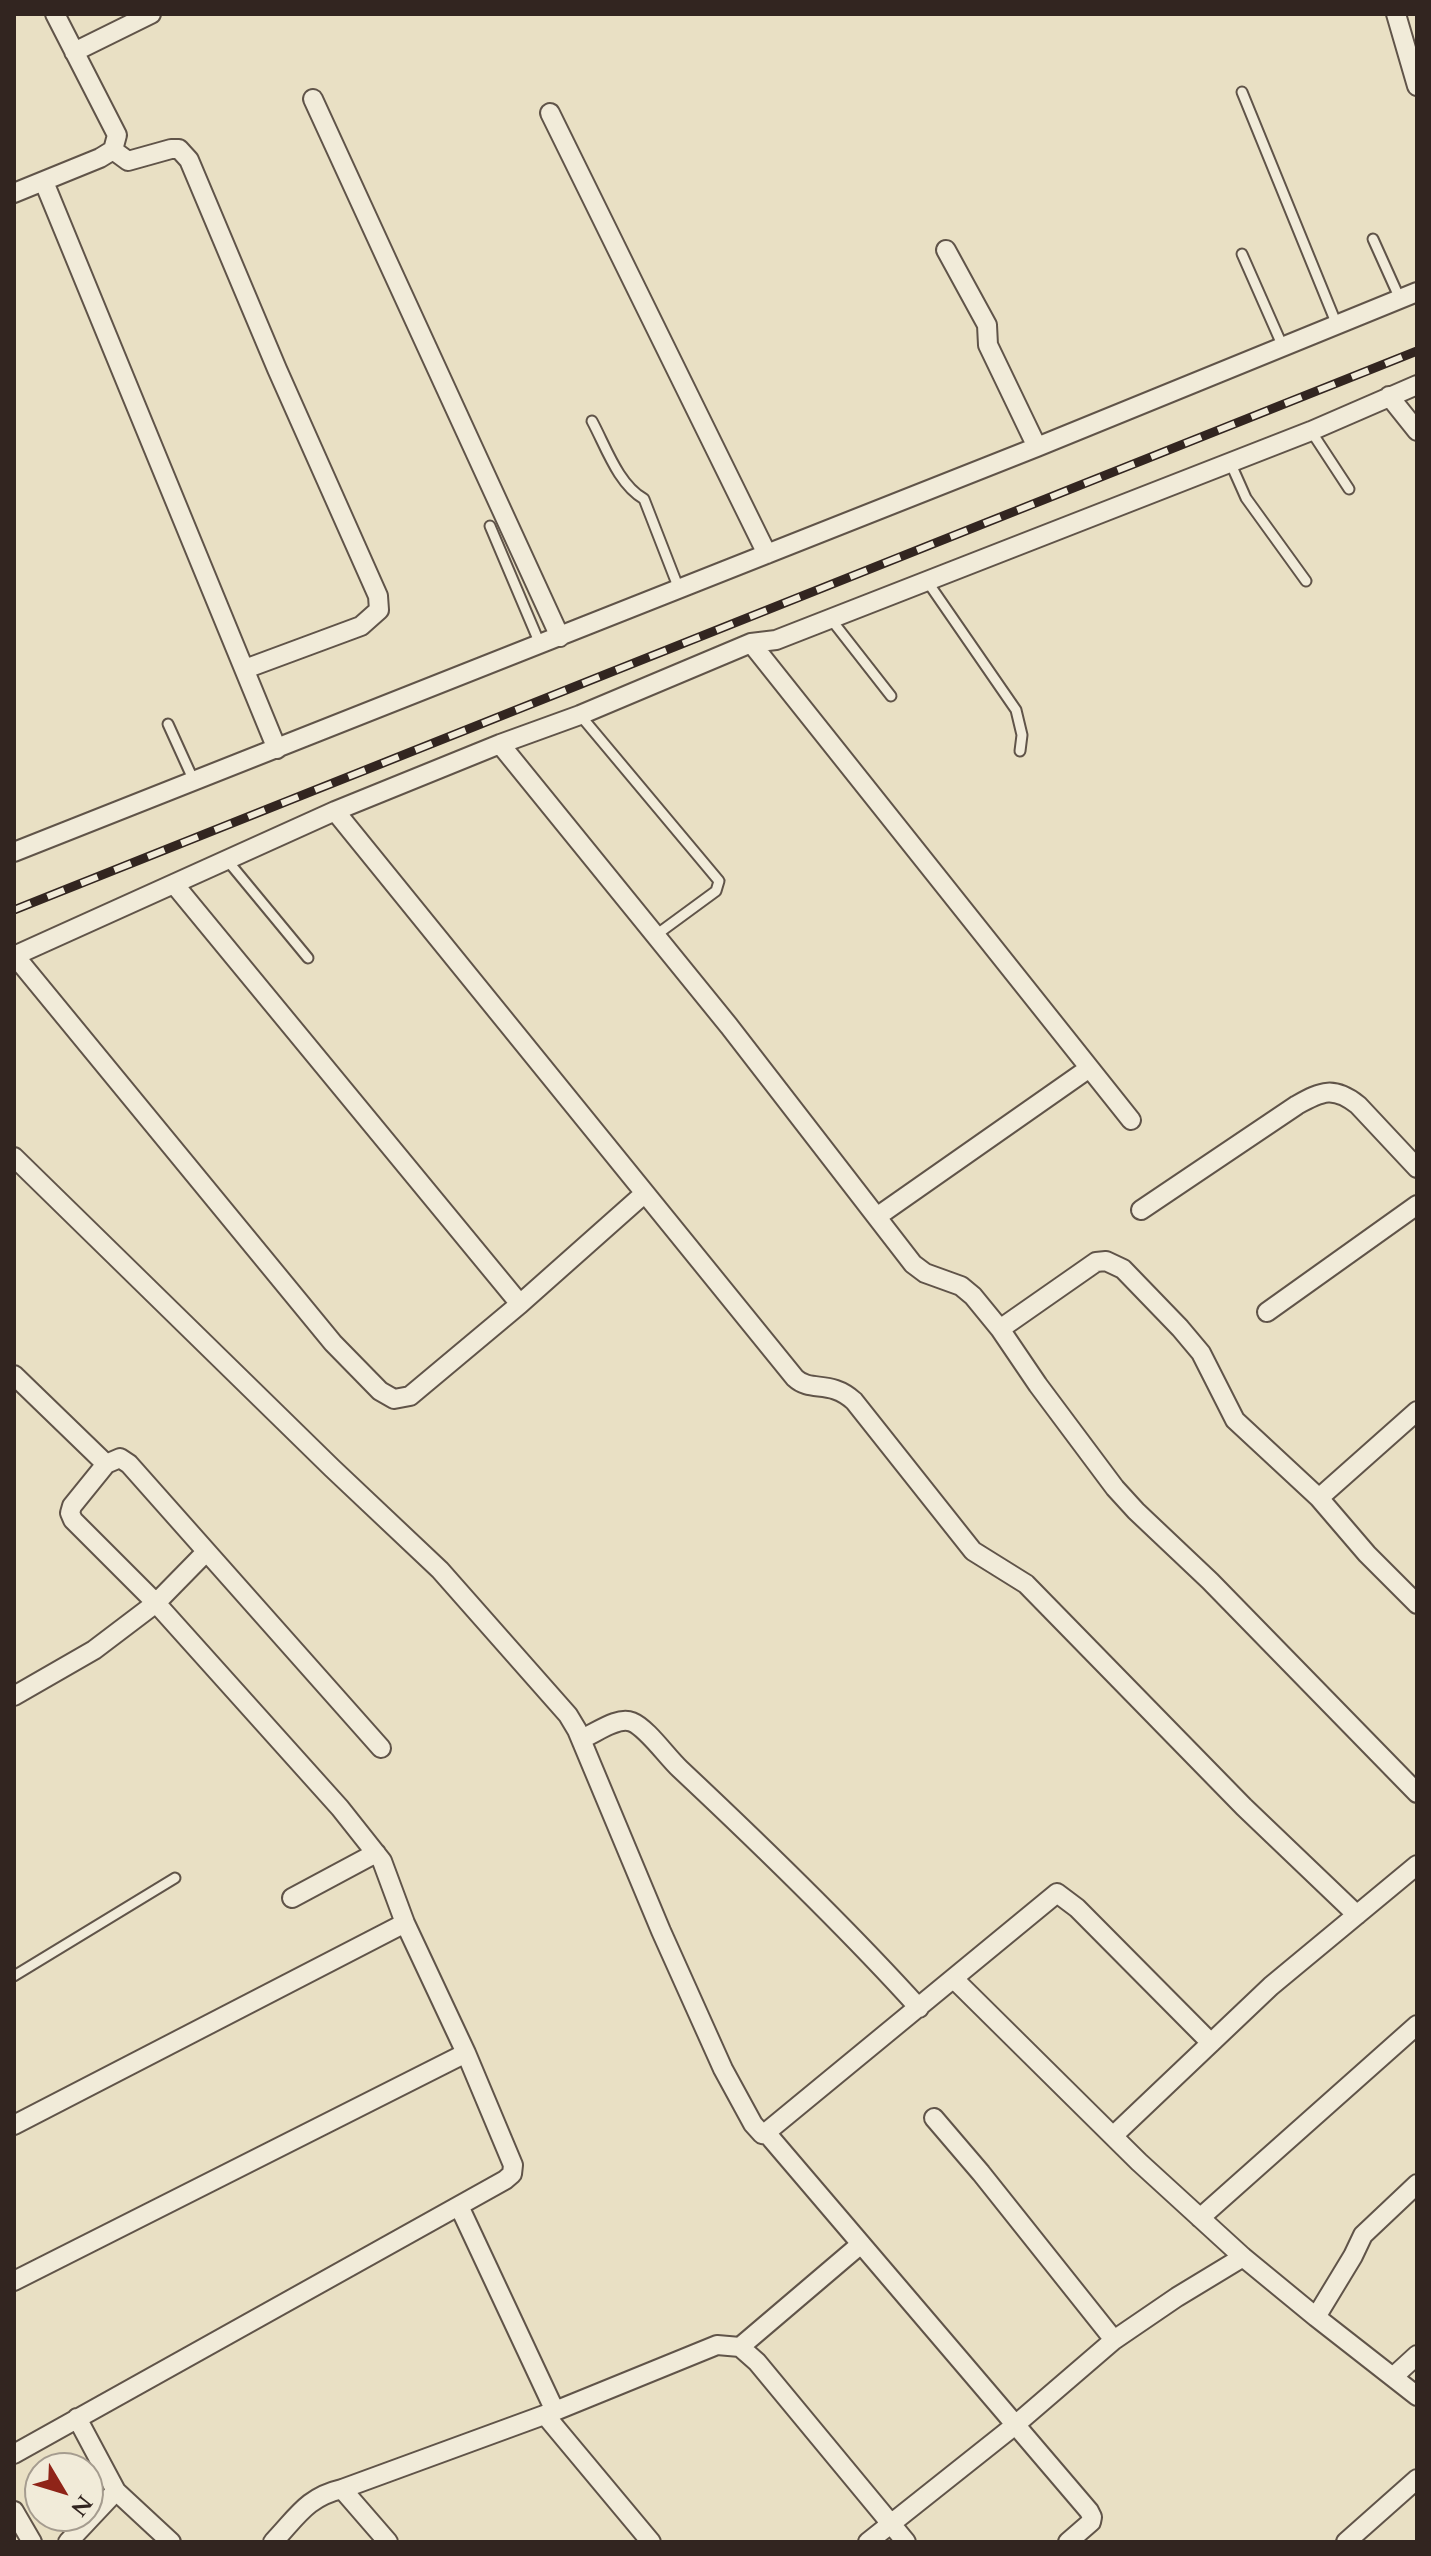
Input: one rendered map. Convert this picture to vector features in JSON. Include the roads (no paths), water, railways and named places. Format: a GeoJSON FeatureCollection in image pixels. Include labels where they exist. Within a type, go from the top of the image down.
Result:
{"type":"FeatureCollection","features":[{"type":"Feature","properties":{"kind":"street"},"geometry":{"type":"LineString","coordinates":[[55,14],[117,135],[113,150]]}},
{"type":"Feature","properties":{"kind":"street"},"geometry":{"type":"LineString","coordinates":[[74,52],[151,14]]}},
{"type":"Feature","properties":{"kind":"street"},"geometry":{"type":"LineString","coordinates":[[1396,14],[1417,86]]}},
{"type":"Feature","properties":{"kind":"street"},"geometry":{"type":"LineString","coordinates":[[313,99],[560,637]]}},
{"type":"Feature","properties":{"kind":"street"},"geometry":{"type":"LineString","coordinates":[[550,113],[767,554]]}},
{"type":"Feature","properties":{"kind":"street"},"geometry":{"type":"LineString","coordinates":[[113,150],[128,161],[179,149],[189,160],[378,596],[379,610],[361,626],[245,669]]}},
{"type":"Feature","properties":{"kind":"street"},"geometry":{"type":"LineString","coordinates":[[14,193],[113,150]]}},
{"type":"Feature","properties":{"kind":"street"},"geometry":{"type":"LineString","coordinates":[[44,182],[277,749]]}},
{"type":"Feature","properties":{"kind":"street"},"geometry":{"type":"LineString","coordinates":[[946,250],[987,325],[988,345],[1037,447]]}},
{"type":"Feature","properties":{"kind":"street"},"geometry":{"type":"LineString","coordinates":[[14,852],[1037,447],[1409,296]]}},
{"type":"Feature","properties":{"kind":"street"},"geometry":{"type":"LineString","coordinates":[[645,1193],[410,1396],[398,1399],[387,1396],[333,1343],[15,956],[335,811],[580,715],[751,643],[776,640],[1311,431],[1417,385]]}},
{"type":"Feature","properties":{"kind":"street"},"geometry":{"type":"LineString","coordinates":[[1389,396],[1417,431]]}},
{"type":"Feature","properties":{"kind":"street"},"geometry":{"type":"LineString","coordinates":[[751,643],[1131,1120]]}},
{"type":"Feature","properties":{"kind":"street"},"geometry":{"type":"LineString","coordinates":[[500,744],[656,935],[913,1264],[925,1273],[961,1286],[973,1296],[1115,1488],[1417,1793]]}},
{"type":"Feature","properties":{"kind":"street"},"geometry":{"type":"LineString","coordinates":[[335,811],[795,1378],[808,1386],[837,1389],[854,1401],[964,1541],[981,1557],[1026,1584],[1244,1807],[1357,1915]]}},
{"type":"Feature","properties":{"kind":"street"},"geometry":{"type":"LineString","coordinates":[[174,884],[520,1304]]}},
{"type":"Feature","properties":{"kind":"street"},"geometry":{"type":"LineString","coordinates":[[878,1216],[1088,1069]]}},
{"type":"Feature","properties":{"kind":"street"},"geometry":{"type":"LineString","coordinates":[[1141,1210],[1317,1093],[1347,1096],[1417,1168]]}},
{"type":"Feature","properties":{"kind":"street"},"geometry":{"type":"LineString","coordinates":[[14,1157],[440,1570],[560,1705],[581,1739],[661,1931],[723,2069],[753,2124],[762,2134],[769,2135],[1092,2517],[1091,2522],[1068,2542]]}},
{"type":"Feature","properties":{"kind":"street"},"geometry":{"type":"LineString","coordinates":[[1267,1312],[1417,1205]]}},
{"type":"Feature","properties":{"kind":"street"},"geometry":{"type":"LineString","coordinates":[[1000,1329],[1096,1262],[1114,1264],[1123,1269],[1201,1353],[1235,1420],[1319,1498],[1367,1554],[1417,1604]]}},
{"type":"Feature","properties":{"kind":"street"},"geometry":{"type":"LineString","coordinates":[[18,1385],[106,1464]]}},
{"type":"Feature","properties":{"kind":"street"},"geometry":{"type":"LineString","coordinates":[[1319,1498],[1417,1411]]}},
{"type":"Feature","properties":{"kind":"street"},"geometry":{"type":"LineString","coordinates":[[14,2454],[505,2180],[512,2174],[513,2165],[376,1853],[340,1808],[156,1603],[73,1520],[70,1513],[72,1506],[106,1464],[120,1458],[129,1464],[381,1748]]}},
{"type":"Feature","properties":{"kind":"street"},"geometry":{"type":"LineString","coordinates":[[14,1696],[94,1650],[156,1603],[206,1552]]}},
{"type":"Feature","properties":{"kind":"street"},"geometry":{"type":"LineString","coordinates":[[581,1739],[621,1721],[630,1721],[642,1729],[665,1755],[788,1871],[919,2008]]}},
{"type":"Feature","properties":{"kind":"street"},"geometry":{"type":"LineString","coordinates":[[292,1898],[376,1853]]}},
{"type":"Feature","properties":{"kind":"street"},"geometry":{"type":"LineString","coordinates":[[1113,2136],[1271,1986],[1417,1865]]}},
{"type":"Feature","properties":{"kind":"street"},"geometry":{"type":"LineString","coordinates":[[769,2135],[769,2130],[777,2123],[1054,1895],[1060,1894],[1211,2043]]}},
{"type":"Feature","properties":{"kind":"street"},"geometry":{"type":"LineString","coordinates":[[14,2125],[405,1923]]}},
{"type":"Feature","properties":{"kind":"street"},"geometry":{"type":"LineString","coordinates":[[954,1979],[1113,2136],[1243,2257],[1417,2396]]}},
{"type":"Feature","properties":{"kind":"street"},"geometry":{"type":"LineString","coordinates":[[1200,2218],[1417,2025]]}},
{"type":"Feature","properties":{"kind":"street"},"geometry":{"type":"LineString","coordinates":[[14,2281],[466,2053]]}},
{"type":"Feature","properties":{"kind":"street"},"geometry":{"type":"LineString","coordinates":[[934,2118],[1114,2340]]}},
{"type":"Feature","properties":{"kind":"street"},"geometry":{"type":"LineString","coordinates":[[1316,2317],[1363,2235],[1417,2184]]}},
{"type":"Feature","properties":{"kind":"street"},"geometry":{"type":"LineString","coordinates":[[459,2206],[550,2413],[651,2542]]}},
{"type":"Feature","properties":{"kind":"street"},"geometry":{"type":"LineString","coordinates":[[740,2347],[861,2244]]}},
{"type":"Feature","properties":{"kind":"street"},"geometry":{"type":"LineString","coordinates":[[868,2542],[1014,2426],[1114,2340],[1243,2257]]}},
{"type":"Feature","properties":{"kind":"street"},"geometry":{"type":"LineString","coordinates":[[273,2542],[322,2493],[342,2489],[550,2413],[717,2345],[740,2347],[757,2362],[906,2542]]}},
{"type":"Feature","properties":{"kind":"street"},"geometry":{"type":"LineString","coordinates":[[1393,2377],[1417,2355]]}},
{"type":"Feature","properties":{"kind":"street"},"geometry":{"type":"LineString","coordinates":[[77,2418],[116,2491],[171,2542]]}},
{"type":"Feature","properties":{"kind":"street"},"geometry":{"type":"LineString","coordinates":[[1354,2540],[1417,2479]]}},
{"type":"Feature","properties":{"kind":"street"},"geometry":{"type":"LineString","coordinates":[[342,2489],[388,2542]]}},
{"type":"Feature","properties":{"kind":"street"},"geometry":{"type":"LineString","coordinates":[[68,2542],[116,2491]]}},
{"type":"Feature","properties":{"kind":"street"},"geometry":{"type":"LineString","coordinates":[[14,2511],[32,2542]]}},
{"type":"Feature","properties":{"kind":"lane"},"geometry":{"type":"LineString","coordinates":[[1242,92],[1337,325]]}},
{"type":"Feature","properties":{"kind":"lane"},"geometry":{"type":"LineString","coordinates":[[1373,239],[1409,296]]}},
{"type":"Feature","properties":{"kind":"lane"},"geometry":{"type":"LineString","coordinates":[[1242,254],[1283,347]]}},
{"type":"Feature","properties":{"kind":"lane"},"geometry":{"type":"LineString","coordinates":[[592,421],[630,490],[644,499],[679,589]]}},
{"type":"Feature","properties":{"kind":"lane"},"geometry":{"type":"LineString","coordinates":[[1311,431],[1349,489]]}},
{"type":"Feature","properties":{"kind":"lane"},"geometry":{"type":"LineString","coordinates":[[1230,462],[1246,498],[1306,581]]}},
{"type":"Feature","properties":{"kind":"lane"},"geometry":{"type":"LineString","coordinates":[[490,526],[540,644]]}},
{"type":"Feature","properties":{"kind":"lane"},"geometry":{"type":"LineString","coordinates":[[927,581],[1016,710],[1022,735],[1020,751]]}},
{"type":"Feature","properties":{"kind":"lane"},"geometry":{"type":"LineString","coordinates":[[830,618],[891,696]]}},
{"type":"Feature","properties":{"kind":"lane"},"geometry":{"type":"LineString","coordinates":[[580,715],[719,881],[716,891],[656,935]]}},
{"type":"Feature","properties":{"kind":"lane"},"geometry":{"type":"LineString","coordinates":[[168,724],[193,779]]}},
{"type":"Feature","properties":{"kind":"lane"},"geometry":{"type":"LineString","coordinates":[[227,860],[308,958]]}},
{"type":"Feature","properties":{"kind":"lane"},"geometry":{"type":"LineString","coordinates":[[14,1976],[175,1878]]}},
{"type":"Feature","properties":{"kind":"railway"},"geometry":{"type":"LineString","coordinates":[[14,910],[1417,351]]}}]}
